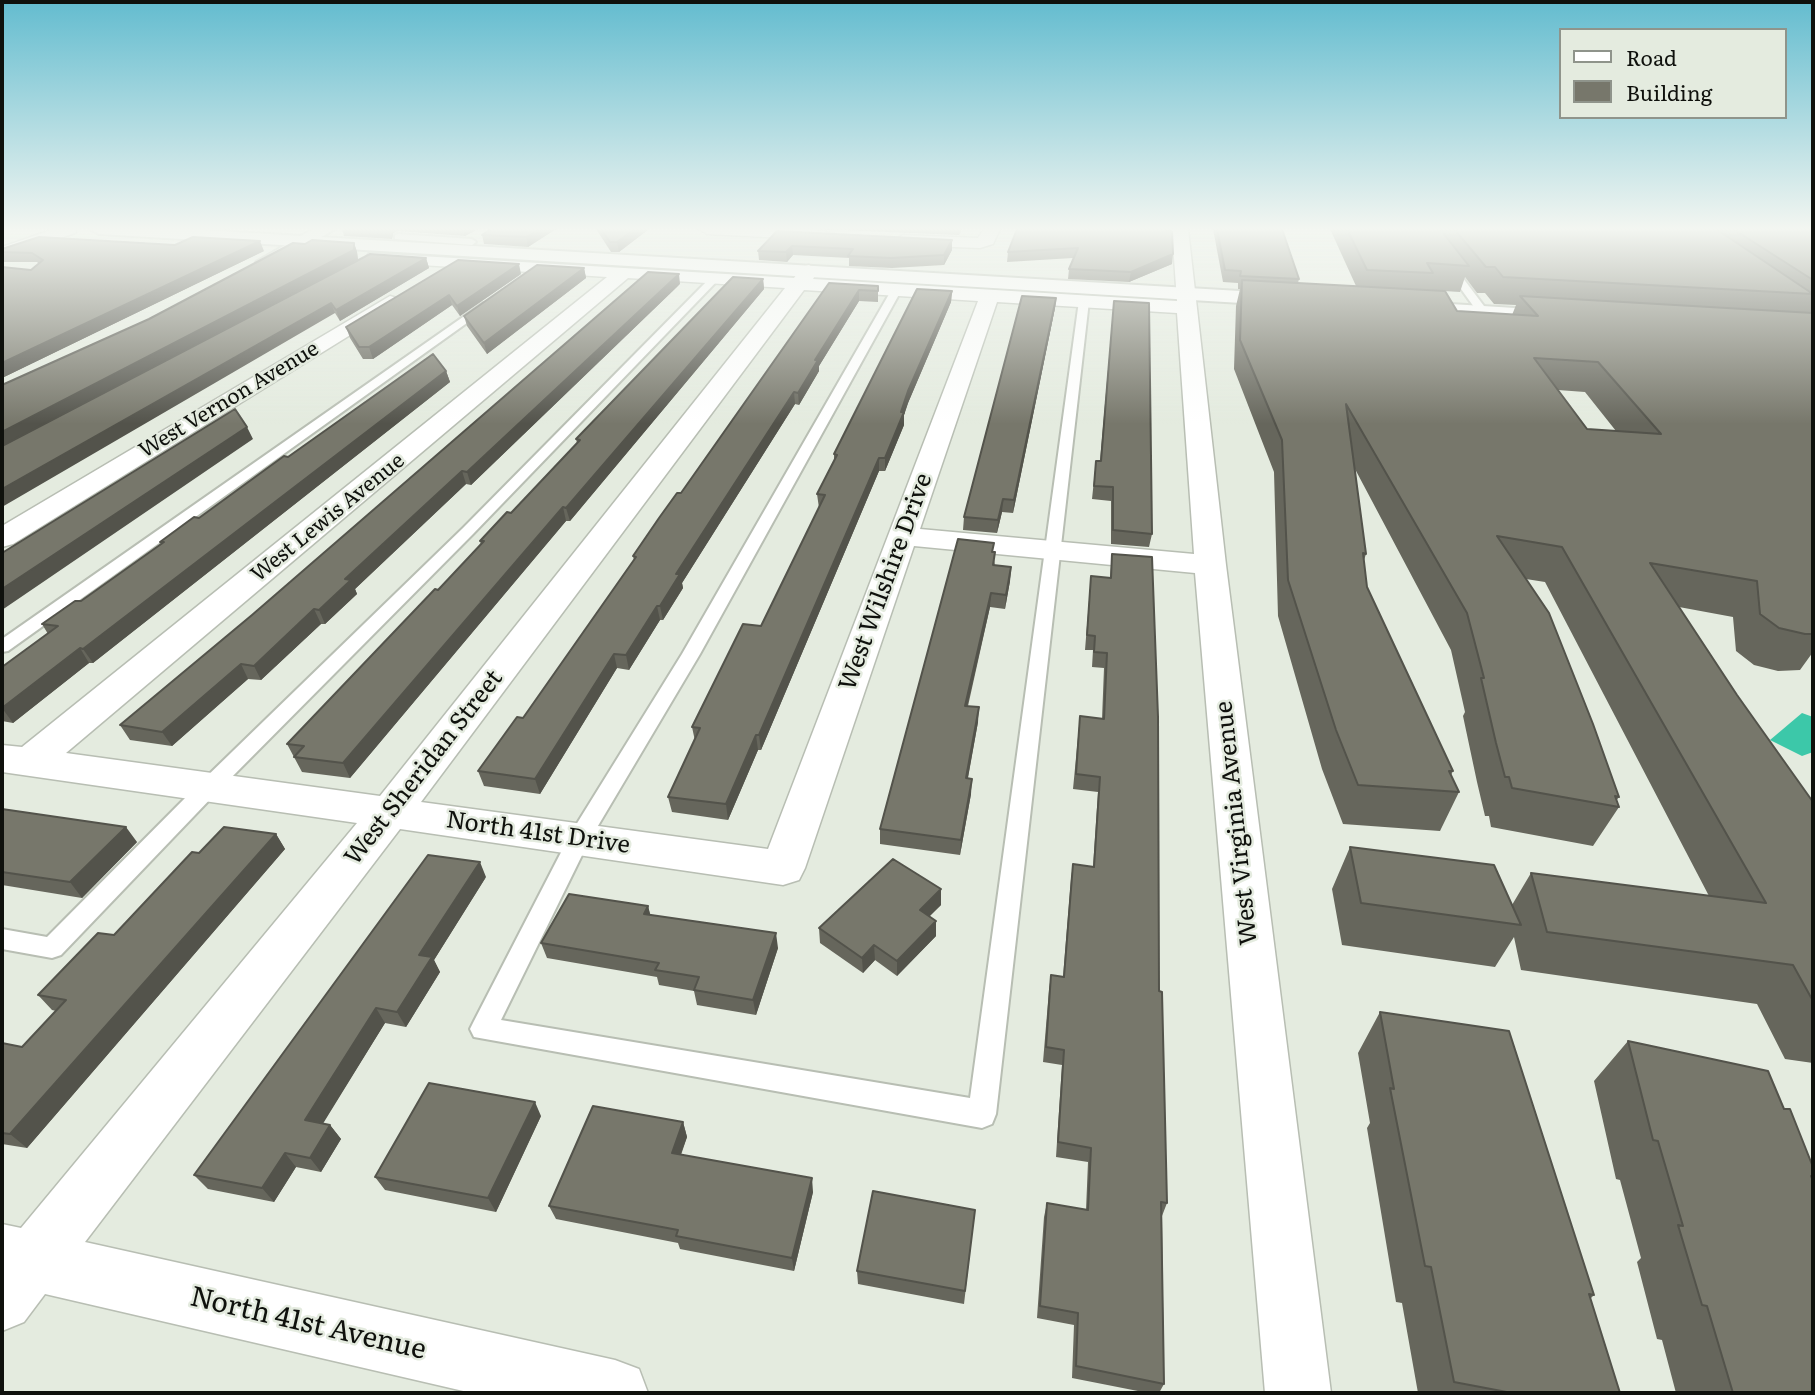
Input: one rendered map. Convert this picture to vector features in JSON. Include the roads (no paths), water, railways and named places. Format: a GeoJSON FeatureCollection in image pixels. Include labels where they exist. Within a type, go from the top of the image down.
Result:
{"type":"FeatureCollection","features":[{"type":"Feature","properties":{"kind":"main road"},"geometry":{"type":"LineString","coordinates":[[1131,294],[1186,301],[1304,301]]}},
{"type":"Feature","properties":{"kind":"main road"},"geometry":{"type":"LineString","coordinates":[[1380,306],[1577,318]]}},
{"type":"Feature","properties":{"kind":"street","name":"West Vernon Avenue"},"geometry":{"type":"LineString","coordinates":[[2,538],[402,294]]}},
{"type":"Feature","properties":{"kind":"street","name":"West Lewis Avenue"},"geometry":{"type":"LineString","coordinates":[[16,760],[597,294]]}},
{"type":"Feature","properties":{"kind":"street","name":"West Sheridan Street"},"geometry":{"type":"LineString","coordinates":[[12,1272],[390,813],[783,294]]}},
{"type":"Feature","properties":{"kind":"street"},"geometry":{"type":"LineString","coordinates":[[976,294],[1084,301],[1186,301]]}},
{"type":"Feature","properties":{"kind":"street","name":"West Virginia Avenue"},"geometry":{"type":"LineString","coordinates":[[1184,294],[1210,565],[1298,1393]]}},
{"type":"Feature","properties":{"kind":"street","name":"West Wilshire Drive"},"geometry":{"type":"LineString","coordinates":[[783,868],[990,295]]}},
{"type":"Feature","properties":{"kind":"street"},"geometry":{"type":"LineString","coordinates":[[903,536],[1210,565]]}},
{"type":"Feature","properties":{"kind":"street","name":"North 41st Drive"},"geometry":{"type":"LineString","coordinates":[[16,760],[783,868]]}},
{"type":"Feature","properties":{"kind":"street","name":"North 41st Avenue"},"geometry":{"type":"LineString","coordinates":[[12,1272],[615,1393]]}},
{"type":"Feature","properties":{"kind":"lane"},"geometry":{"type":"LineString","coordinates":[[2,939],[52,948],[209,787],[468,531],[699,294]]}},
{"type":"Feature","properties":{"kind":"lane"},"geometry":{"type":"LineString","coordinates":[[894,294],[691,654],[579,839],[483,1029],[982,1114],[1084,301]]}},
{"type":"Feature","properties":{"kind":"lane"},"geometry":{"type":"LineString","coordinates":[[1470,294],[1483,312]]}},
{"type":"Feature","properties":{"kind":"lane"},"geometry":{"type":"LineString","coordinates":[[2,647],[496,299]]}}]}
